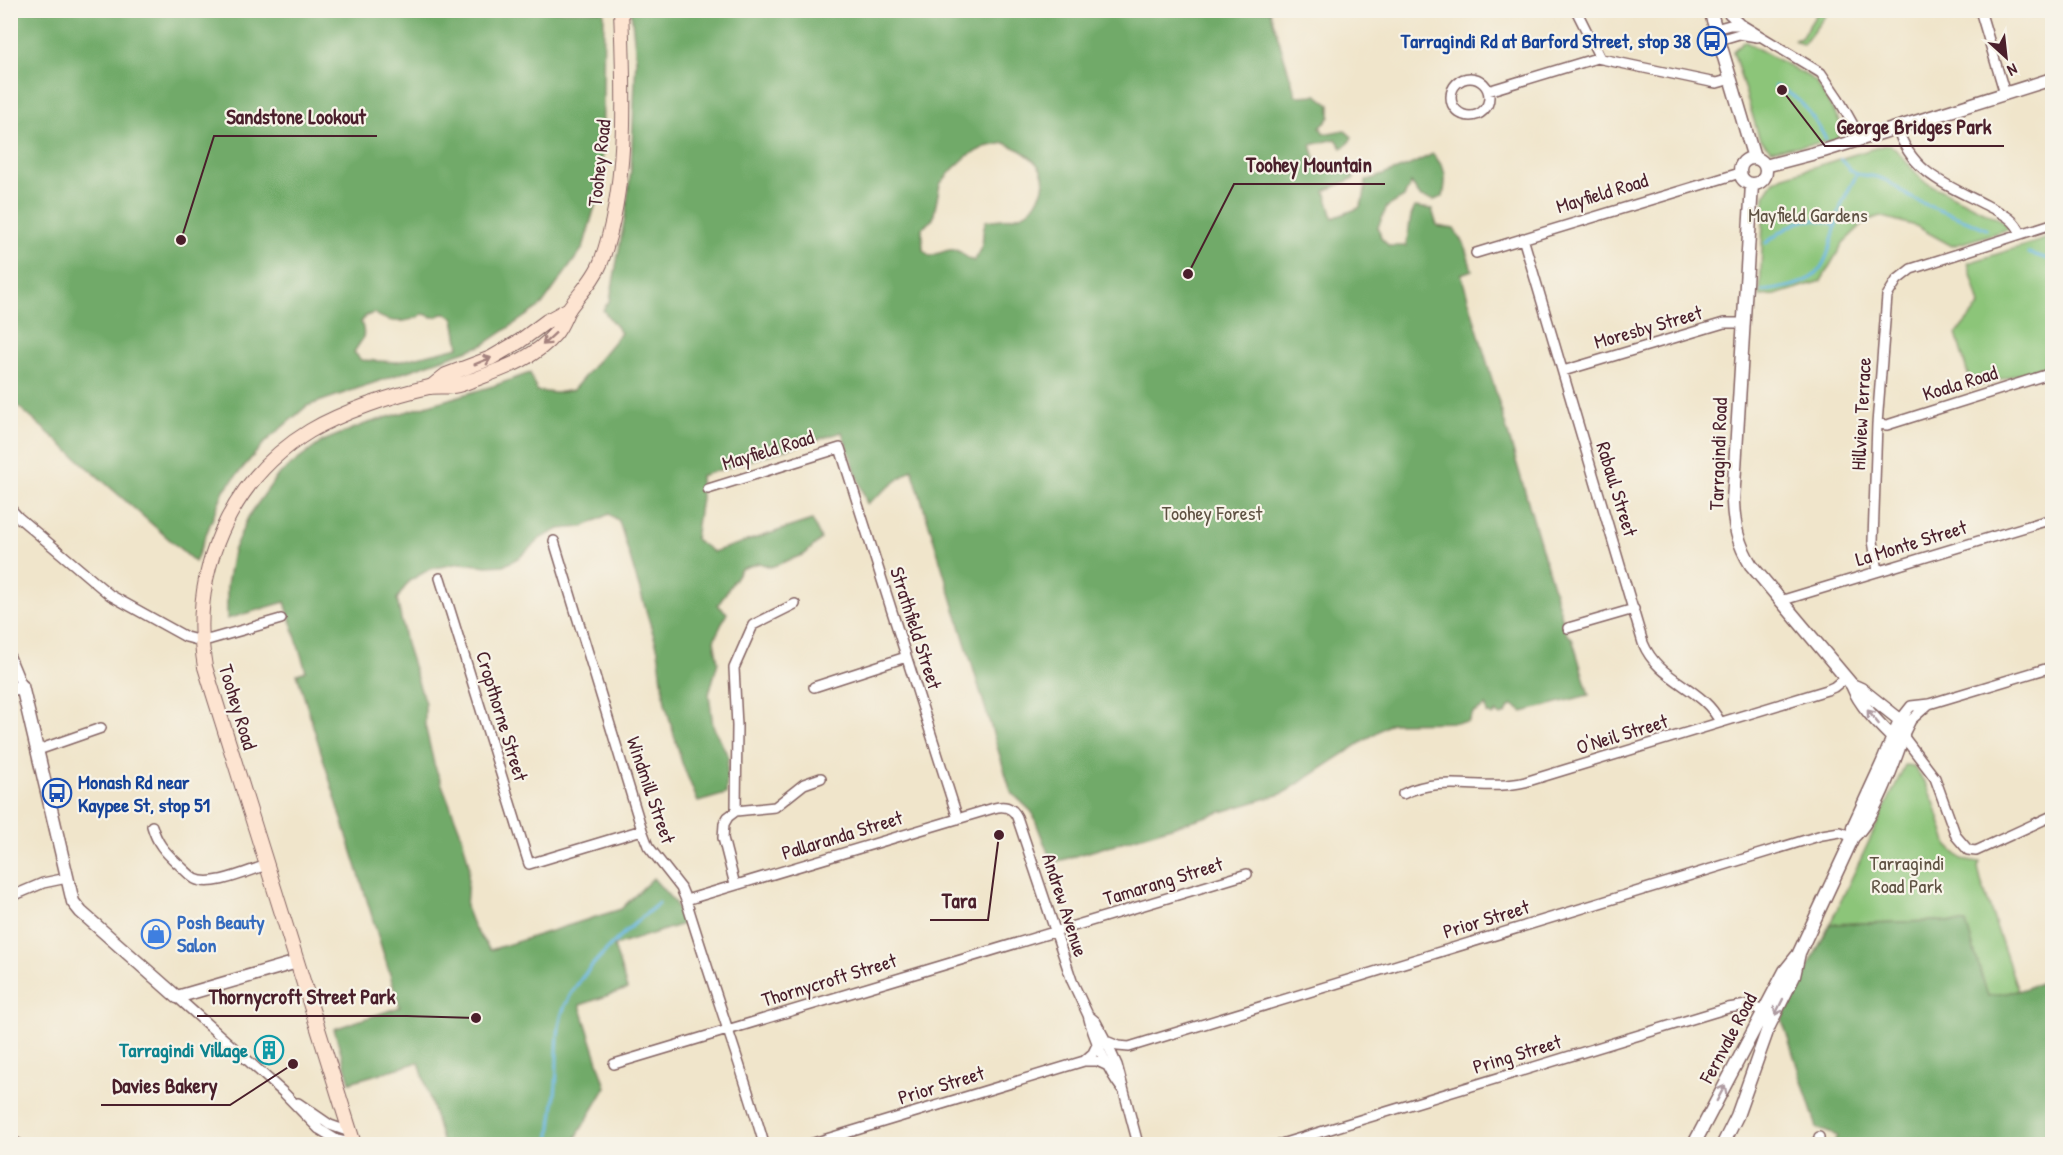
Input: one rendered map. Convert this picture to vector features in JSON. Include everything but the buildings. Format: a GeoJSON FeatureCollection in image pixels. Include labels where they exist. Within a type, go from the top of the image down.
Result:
{"type":"FeatureCollection","features":[{"type":"Feature","properties":{"kind":"main road","name":"Toohey Road"},"geometry":{"type":"LineString","coordinates":[[353,1140],[211,687],[201,641],[203,599],[211,555],[226,519],[242,494],[268,462],[310,430],[356,409],[431,387],[446,375],[490,358],[569,309],[586,288],[601,263],[617,190],[625,104],[621,10]]}},
{"type":"Feature","properties":{"kind":"street"},"geometry":{"type":"LineString","coordinates":[[1576,10],[1600,58]]}},
{"type":"Feature","properties":{"kind":"street"},"geometry":{"type":"LineString","coordinates":[[1710,10],[1754,158]]}},
{"type":"Feature","properties":{"kind":"street"},"geometry":{"type":"LineString","coordinates":[[1725,10],[1760,38],[1821,73],[1861,138]]}},
{"type":"Feature","properties":{"kind":"street"},"geometry":{"type":"LineString","coordinates":[[1980,10],[2005,94]]}},
{"type":"Feature","properties":{"kind":"street"},"geometry":{"type":"LineString","coordinates":[[1717,34],[1733,24],[1742,25]]}},
{"type":"Feature","properties":{"kind":"street"},"geometry":{"type":"LineString","coordinates":[[1717,34],[1739,34],[1760,38]]}},
{"type":"Feature","properties":{"kind":"street"},"geometry":{"type":"LineString","coordinates":[[1488,92],[1590,59],[1600,58],[1717,83],[1731,79]]}},
{"type":"Feature","properties":{"kind":"street"},"geometry":{"type":"LineString","coordinates":[[1467,79],[1479,80],[1488,92],[1489,101],[1486,106],[1480,113],[1474,115],[1462,113],[1452,102],[1455,87],[1467,79]]}},
{"type":"Feature","properties":{"kind":"street"},"geometry":{"type":"LineString","coordinates":[[1765,166],[2052,79]]}},
{"type":"Feature","properties":{"kind":"street"},"geometry":{"type":"LineString","coordinates":[[1897,127],[1910,156],[1931,175],[2014,220],[2021,234],[2052,224]]}},
{"type":"Feature","properties":{"kind":"street"},"geometry":{"type":"LineString","coordinates":[[1754,158],[1760,160],[1766,170],[1764,178],[1756,184],[1744,180],[1740,173],[1744,162],[1754,158]]}},
{"type":"Feature","properties":{"kind":"street","name":"Mayfield Road"},"geometry":{"type":"LineString","coordinates":[[1476,253],[1740,173]]}},
{"type":"Feature","properties":{"kind":"street","name":"Tarragindi Road"},"geometry":{"type":"LineString","coordinates":[[1752,184],[1733,502],[1735,529],[1748,559],[1780,600],[1848,682],[1856,695],[1897,736]]}},
{"type":"Feature","properties":{"kind":"street","name":"Hillview Terrace"},"geometry":{"type":"LineString","coordinates":[[1878,571],[1873,541],[1887,296],[1897,280],[1911,269],[2021,234]]}},
{"type":"Feature","properties":{"kind":"street","name":"Rabaul Street"},"geometry":{"type":"LineString","coordinates":[[1523,238],[1644,643],[1654,663],[1706,702],[1720,722]]}},
{"type":"Feature","properties":{"kind":"street","name":"Moresby Street"},"geometry":{"type":"LineString","coordinates":[[1563,371],[1724,323],[1743,323]]}},
{"type":"Feature","properties":{"kind":"street","name":"Koala Road"},"geometry":{"type":"LineString","coordinates":[[1878,424],[1887,425],[2052,373]]}},
{"type":"Feature","properties":{"kind":"street","name":"Mayfield Road"},"geometry":{"type":"LineString","coordinates":[[708,489],[840,448]]}},
{"type":"Feature","properties":{"kind":"street","name":"Strathfield Street"},"geometry":{"type":"LineString","coordinates":[[840,448],[958,819]]}},
{"type":"Feature","properties":{"kind":"street"},"geometry":{"type":"LineString","coordinates":[[10,508],[45,541],[110,595],[192,639],[201,641],[281,619]]}},
{"type":"Feature","properties":{"kind":"street","name":"La Monte Street"},"geometry":{"type":"LineString","coordinates":[[1780,600],[2052,519]]}},
{"type":"Feature","properties":{"kind":"street","name":"Windmill Street"},"geometry":{"type":"LineString","coordinates":[[554,541],[642,830],[648,846],[681,888],[686,900],[739,1058],[764,1144]]}},
{"type":"Feature","properties":{"kind":"street","name":"Cropthorne Street"},"geometry":{"type":"LineString","coordinates":[[440,578],[530,864],[642,830]]}},
{"type":"Feature","properties":{"kind":"street"},"geometry":{"type":"LineString","coordinates":[[736,811],[737,726],[734,668],[753,625],[795,604]]}},
{"type":"Feature","properties":{"kind":"street"},"geometry":{"type":"LineString","coordinates":[[1568,628],[1634,609]]}},
{"type":"Feature","properties":{"kind":"street"},"geometry":{"type":"LineString","coordinates":[[10,657],[16,688],[38,750],[73,902],[81,912],[306,1111],[328,1135],[341,1142],[353,1140]]}},
{"type":"Feature","properties":{"kind":"street"},"geometry":{"type":"LineString","coordinates":[[814,687],[906,657]]}},
{"type":"Feature","properties":{"kind":"street"},"geometry":{"type":"LineString","coordinates":[[1897,736],[1900,720],[1911,706],[1929,704],[2052,667]]}},
{"type":"Feature","properties":{"kind":"street","name":"Tarragindi Road"},"geometry":{"type":"LineString","coordinates":[[1848,682],[1861,689],[1900,720]]}},
{"type":"Feature","properties":{"kind":"street","name":"O'Neil Street"},"geometry":{"type":"LineString","coordinates":[[1403,794],[1422,787],[1461,783],[1511,786],[1848,682]]}},
{"type":"Feature","properties":{"kind":"street"},"geometry":{"type":"LineString","coordinates":[[1897,736],[1929,704]]}},
{"type":"Feature","properties":{"kind":"street"},"geometry":{"type":"LineString","coordinates":[[38,750],[101,728]]}},
{"type":"Feature","properties":{"kind":"street"},"geometry":{"type":"LineString","coordinates":[[1897,736],[1931,771],[1939,786],[1956,836],[1968,850],[1976,851],[2052,816]]}},
{"type":"Feature","properties":{"kind":"street","name":"Fernvale Road"},"geometry":{"type":"LineString","coordinates":[[1724,1144],[1737,1116],[1769,1026],[1794,975],[1799,953],[1853,837],[1862,829],[1878,799],[1897,736]]}},
{"type":"Feature","properties":{"kind":"street"},"geometry":{"type":"LineString","coordinates":[[735,885],[723,838],[723,830],[728,817],[736,811],[774,807],[804,784],[821,778]]}},
{"type":"Feature","properties":{"kind":"street","name":"Pallaranda Street"},"geometry":{"type":"LineString","coordinates":[[686,900],[994,808],[1008,807]]}},
{"type":"Feature","properties":{"kind":"street","name":"Andrew Avenue"},"geometry":{"type":"LineString","coordinates":[[1008,807],[1017,817],[1072,981],[1088,1015],[1096,1022],[1113,1066],[1122,1078],[1122,1089],[1138,1144]]}},
{"type":"Feature","properties":{"kind":"street"},"geometry":{"type":"LineString","coordinates":[[153,826],[156,841],[161,849],[201,881],[217,880],[267,865]]}},
{"type":"Feature","properties":{"kind":"street","name":"Prior Street"},"geometry":{"type":"LineString","coordinates":[[1129,1047],[1822,835],[1840,832],[1853,837]]}},
{"type":"Feature","properties":{"kind":"street","name":"Tamarang Street"},"geometry":{"type":"LineString","coordinates":[[1055,932],[1247,874]]}},
{"type":"Feature","properties":{"kind":"street"},"geometry":{"type":"LineString","coordinates":[[10,897],[43,883],[67,878]]}},
{"type":"Feature","properties":{"kind":"street","name":"Thornycroft Street"},"geometry":{"type":"LineString","coordinates":[[614,1064],[1055,932]]}},
{"type":"Feature","properties":{"kind":"street","name":"Fernvale Road"},"geometry":{"type":"LineString","coordinates":[[1694,1144],[1785,971],[1799,953]]}},
{"type":"Feature","properties":{"kind":"street"},"geometry":{"type":"LineString","coordinates":[[177,997],[297,962]]}},
{"type":"Feature","properties":{"kind":"street","name":"Pring Street"},"geometry":{"type":"LineString","coordinates":[[1281,1144],[1728,1008],[1747,1005],[1764,1011]]}},
{"type":"Feature","properties":{"kind":"street"},"geometry":{"type":"LineString","coordinates":[[1084,1061],[1102,1042],[1129,1047]]}},
{"type":"Feature","properties":{"kind":"street"},"geometry":{"type":"LineString","coordinates":[[1113,1066],[1129,1047]]}},
{"type":"Feature","properties":{"kind":"street","name":"Prior Street"},"geometry":{"type":"LineString","coordinates":[[810,1144],[1084,1061],[1096,1061],[1113,1066]]}},
{"type":"Feature","properties":{"kind":"street"},"geometry":{"type":"LineString","coordinates":[[10,1140],[19,1144]]}},
{"type":"Feature","properties":{"kind":"green space"},"geometry":{"type":"Polygon","coordinates":[[[11,10],[604,11],[602,182],[583,248],[542,305],[483,345],[307,406],[265,442],[224,490],[195,562],[11,400],[11,10]],[[374,313],[366,316],[361,322],[364,335],[354,352],[361,360],[397,362],[459,347],[454,318],[449,315],[432,317],[423,314],[405,321],[392,321],[374,313]]]}},
{"type":"Feature","properties":{"kind":"green space","name":"Toohey Forest"},"geometry":{"type":"Polygon","coordinates":[[[631,11],[1270,11],[1296,96],[1317,95],[1330,105],[1330,117],[1320,127],[1324,134],[1344,130],[1352,137],[1342,148],[1336,139],[1311,145],[1319,171],[1348,163],[1354,178],[1325,191],[1333,218],[1359,208],[1364,197],[1366,181],[1433,154],[1443,169],[1445,184],[1443,197],[1434,200],[1421,197],[1411,183],[1404,197],[1387,207],[1378,227],[1381,238],[1389,246],[1406,246],[1411,216],[1415,207],[1432,209],[1437,226],[1454,229],[1464,244],[1472,270],[1461,274],[1567,634],[1572,638],[1589,695],[1523,712],[1513,705],[1509,707],[1506,714],[1501,716],[1496,712],[1493,716],[1487,713],[1486,706],[1473,713],[1468,722],[1391,723],[1284,793],[1052,863],[1032,812],[1011,792],[912,469],[867,504],[842,432],[700,476],[701,498],[695,539],[713,552],[812,520],[821,539],[805,554],[771,567],[759,563],[741,569],[718,605],[727,613],[714,640],[718,662],[709,694],[713,726],[728,756],[726,794],[698,802],[682,763],[665,703],[658,650],[619,521],[609,514],[583,527],[559,529],[541,538],[520,557],[505,565],[460,563],[430,569],[409,581],[397,599],[406,644],[425,703],[425,725],[434,764],[462,836],[469,865],[466,907],[474,928],[490,950],[621,909],[653,878],[675,903],[683,924],[614,946],[627,989],[580,1005],[606,1087],[574,1141],[563,1144],[443,1144],[419,1062],[350,1082],[334,1029],[400,1007],[297,674],[306,671],[285,602],[227,619],[227,585],[233,551],[248,517],[278,475],[323,441],[365,424],[530,373],[537,391],[556,393],[573,390],[621,333],[603,310],[610,300],[626,211],[631,169],[636,58],[631,11]],[[1005,143],[985,147],[967,156],[940,184],[933,219],[922,228],[923,250],[930,256],[955,250],[974,261],[981,250],[986,221],[1019,216],[1028,211],[1039,197],[1044,178],[1041,170],[1022,151],[1005,143]]]}},
{"type":"Feature","properties":{"kind":"green space"},"geometry":{"type":"Polygon","coordinates":[[[1817,11],[1829,11],[1803,45],[1794,40],[1801,38],[1817,11]]]}},
{"type":"Feature","properties":{"kind":"green space"},"geometry":{"type":"Polygon","coordinates":[[[1744,41],[1816,82],[1841,124],[1839,136],[1834,141],[1771,150],[1759,137],[1733,51],[1744,41]]]}},
{"type":"Feature","properties":{"kind":"green space","name":"Mayfield Gardens"},"geometry":{"type":"Polygon","coordinates":[[[1890,145],[1896,150],[1923,181],[2003,221],[2009,229],[1952,246],[1916,226],[1880,216],[1866,221],[1843,243],[1821,281],[1775,295],[1760,296],[1764,196],[1773,182],[1781,177],[1890,145]]]}},
{"type":"Feature","properties":{"kind":"green space"},"geometry":{"type":"Polygon","coordinates":[[[2052,237],[2052,364],[1972,388],[1956,334],[1980,305],[1968,263],[2052,237]]]}},
{"type":"Feature","properties":{"kind":"green space","name":"Tarragindi Road Park"},"geometry":{"type":"Polygon","coordinates":[[[1905,765],[1913,766],[1925,783],[1934,802],[1948,846],[1962,859],[1980,862],[1978,867],[1981,881],[2018,991],[1988,996],[1938,921],[1830,924],[1905,765]]]}},
{"type":"Feature","properties":{"kind":"green space"},"geometry":{"type":"Polygon","coordinates":[[[1938,921],[1966,923],[1988,996],[2018,991],[2052,979],[2052,1144],[1833,1144],[1837,1136],[1817,1128],[1782,1019],[1830,924],[1938,921]]]}},
{"type":"Feature","properties":{"kind":"waterway"},"geometry":{"type":"LineString","coordinates":[[1775,86],[1799,101],[1826,139]]}},
{"type":"Feature","properties":{"kind":"waterway"},"geometry":{"type":"LineString","coordinates":[[1841,159],[1856,174],[1885,180],[1921,203],[1986,229]]}},
{"type":"Feature","properties":{"kind":"waterway"},"geometry":{"type":"LineString","coordinates":[[1763,291],[1801,283],[1819,271],[1828,252],[1843,201],[1856,176]]}},
{"type":"Feature","properties":{"kind":"waterway"},"geometry":{"type":"LineString","coordinates":[[1766,243],[1783,230],[1799,222],[1816,220],[1836,225]]}},
{"type":"Feature","properties":{"kind":"waterway"},"geometry":{"type":"LineString","coordinates":[[2028,253],[2052,260]]}},
{"type":"Feature","properties":{"kind":"waterway"},"geometry":{"type":"LineString","coordinates":[[549,1144],[556,1085],[558,1034],[567,1001],[602,954],[659,903]]}},
{"type":"Feature","properties":{"kind":"place","name":"Tarragindi Rd at Barford Street, stop 38"},"geometry":{"type":"Point","coordinates":[1712,41]}},
{"type":"Feature","properties":{"kind":"place","name":"George Bridges Park"},"geometry":{"type":"Point","coordinates":[1782,90]}},
{"type":"Feature","properties":{"kind":"place","name":"Sandstone Lookout"},"geometry":{"type":"Point","coordinates":[181,240]}},
{"type":"Feature","properties":{"kind":"place","name":"Toohey Mountain"},"geometry":{"type":"Point","coordinates":[1188,274]}},
{"type":"Feature","properties":{"kind":"place","name":"Monash Rd near Kaypee St, stop 51"},"geometry":{"type":"Point","coordinates":[57,793]}},
{"type":"Feature","properties":{"kind":"place","name":"Tara"},"geometry":{"type":"Point","coordinates":[999,835]}},
{"type":"Feature","properties":{"kind":"place","name":"Posh Beauty Salon"},"geometry":{"type":"Point","coordinates":[156,934]}},
{"type":"Feature","properties":{"kind":"place","name":"Thornycroft Street Park"},"geometry":{"type":"Point","coordinates":[476,1018]}},
{"type":"Feature","properties":{"kind":"place","name":"Tarragindi Village"},"geometry":{"type":"Point","coordinates":[269,1050]}},
{"type":"Feature","properties":{"kind":"place","name":"Davies Bakery"},"geometry":{"type":"Point","coordinates":[293,1064]}}]}
